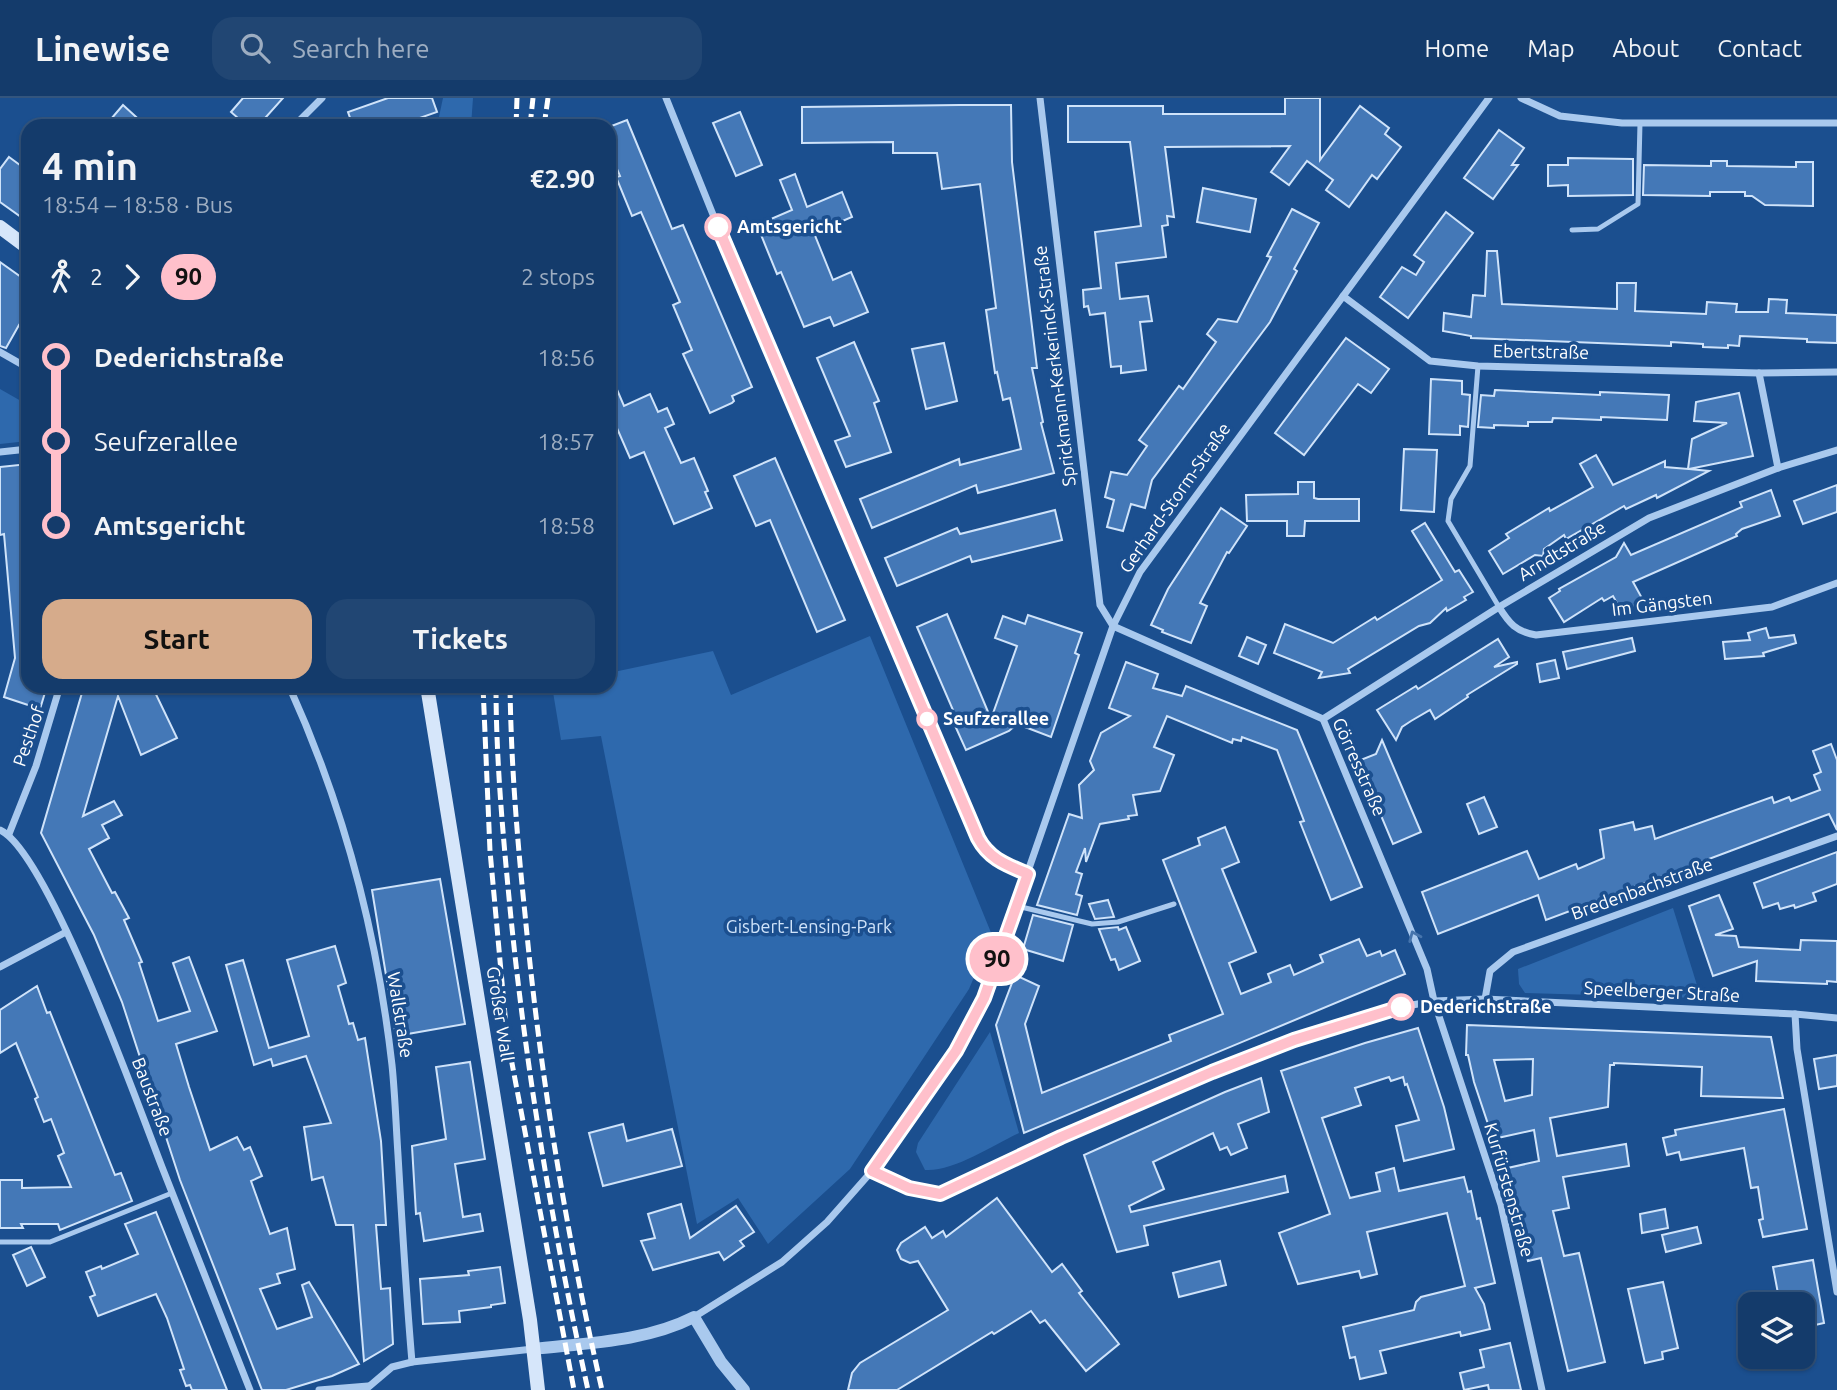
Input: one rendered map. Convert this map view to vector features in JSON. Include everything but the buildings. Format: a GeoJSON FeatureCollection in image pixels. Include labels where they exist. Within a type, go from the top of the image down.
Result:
{"type":"FeatureCollection","features":[{"type":"Feature","properties":{"kind":"main road"},"geometry":{"type":"LineString","coordinates":[[0,227],[21,243]]}},
{"type":"Feature","properties":{"kind":"main road","name":"Großer Wall"},"geometry":{"type":"LineString","coordinates":[[428,693],[530,1320],[538,1390]]}},
{"type":"Feature","properties":{"kind":"street"},"geometry":{"type":"LineString","coordinates":[[301,119],[322,98]]}},
{"type":"Feature","properties":{"kind":"street"},"geometry":{"type":"LineString","coordinates":[[666,98],[718,227],[978,838],[984,850],[997,860],[1028,874]]}},
{"type":"Feature","properties":{"kind":"street","name":"Sprickmann-Kerkerinck-Straße"},"geometry":{"type":"LineString","coordinates":[[1040,98],[1100,605],[1113,626]]}},
{"type":"Feature","properties":{"kind":"street","name":"Gerhard-Storm-Straße"},"geometry":{"type":"LineString","coordinates":[[533,1349],[637,1335],[680,1324],[694,1317],[782,1262],[827,1222],[872,1171],[956,1051],[984,998],[1113,626],[1140,572],[1489,98]]}},
{"type":"Feature","properties":{"kind":"street"},"geometry":{"type":"LineString","coordinates":[[1521,98],[1560,116],[1640,123],[1837,123]]}},
{"type":"Feature","properties":{"kind":"street","name":"Ebertstraße"},"geometry":{"type":"LineString","coordinates":[[1343,296],[1430,361],[1478,366],[1759,373],[1837,372]]}},
{"type":"Feature","properties":{"kind":"street"},"geometry":{"type":"LineString","coordinates":[[0,352],[21,364]]}},
{"type":"Feature","properties":{"kind":"street"},"geometry":{"type":"LineString","coordinates":[[1759,373],[1778,468]]}},
{"type":"Feature","properties":{"kind":"street"},"geometry":{"type":"LineString","coordinates":[[0,452],[21,450]]}},
{"type":"Feature","properties":{"kind":"street","name":"Arndtstraße"},"geometry":{"type":"LineString","coordinates":[[1323,719],[1499,607],[1649,518],[1778,468],[1837,450]]}},
{"type":"Feature","properties":{"kind":"street","name":"Im Gängsten"},"geometry":{"type":"LineString","coordinates":[[1499,607],[1511,626],[1524,634],[1536,635],[1772,607],[1837,583]]}},
{"type":"Feature","properties":{"kind":"street","name":"Görresstraße"},"geometry":{"type":"LineString","coordinates":[[1113,626],[1323,719],[1427,970],[1434,1001]]}},
{"type":"Feature","properties":{"kind":"street","name":"Pesthof"},"geometry":{"type":"LineString","coordinates":[[9,834],[36,766],[58,693]]}},
{"type":"Feature","properties":{"kind":"street","name":"Wallstraße"},"geometry":{"type":"LineString","coordinates":[[292,693],[315,743],[343,822],[368,915],[392,1065],[412,1362]]}},
{"type":"Feature","properties":{"kind":"street","name":"Baustraße"},"geometry":{"type":"LineString","coordinates":[[0,830],[9,834],[30,862],[66,932],[95,997],[250,1390]]}},
{"type":"Feature","properties":{"kind":"street","name":"Bredenbachstraße"},"geometry":{"type":"LineString","coordinates":[[1485,999],[1490,971],[1513,952],[1837,836]]}},
{"type":"Feature","properties":{"kind":"street"},"geometry":{"type":"LineString","coordinates":[[0,967],[66,932]]}},
{"type":"Feature","properties":{"kind":"street"},"geometry":{"type":"LineString","coordinates":[[872,1171],[909,1188],[940,1194],[1061,1137],[1294,1040],[1396,1008],[1434,1001],[1485,999]]}},
{"type":"Feature","properties":{"kind":"street","name":"Speelberger Straße"},"geometry":{"type":"LineString","coordinates":[[1485,999],[1795,1013],[1837,1018]]}},
{"type":"Feature","properties":{"kind":"street","name":"Kurfürstenstraße"},"geometry":{"type":"LineString","coordinates":[[1434,1001],[1501,1205],[1542,1390]]}},
{"type":"Feature","properties":{"kind":"street"},"geometry":{"type":"LineString","coordinates":[[1795,1013],[1797,1049],[1837,1292]]}},
{"type":"Feature","properties":{"kind":"street"},"geometry":{"type":"LineString","coordinates":[[694,1317],[720,1362],[744,1390]]}},
{"type":"Feature","properties":{"kind":"street"},"geometry":{"type":"LineString","coordinates":[[318,1390],[367,1388],[392,1367],[412,1362],[533,1349]]}},
{"type":"Feature","properties":{"kind":"lane"},"geometry":{"type":"LineString","coordinates":[[1573,230],[1598,229],[1638,204],[1640,123]]}},
{"type":"Feature","properties":{"kind":"lane"},"geometry":{"type":"LineString","coordinates":[[1478,366],[1470,466],[1451,499],[1448,521],[1499,607]]}},
{"type":"Feature","properties":{"kind":"lane"},"geometry":{"type":"LineString","coordinates":[[1017,906],[1092,923],[1118,922],[1174,904]]}},
{"type":"Feature","properties":{"kind":"lane"},"geometry":{"type":"LineString","coordinates":[[0,1242],[50,1242],[172,1193]]}},
{"type":"Feature","properties":{"kind":"green space"},"geometry":{"type":"Polygon","coordinates":[[[443,98],[473,98],[472,119],[438,119],[443,98]]]}},
{"type":"Feature","properties":{"kind":"green space"},"geometry":{"type":"Polygon","coordinates":[[[0,389],[21,401],[21,442],[0,444],[0,389]]]}},
{"type":"Feature","properties":{"kind":"green space","name":"Gisbert-Lensing-Park"},"geometry":{"type":"Polygon","coordinates":[[[870,636],[992,935],[969,989],[850,1169],[768,1244],[738,1198],[697,1224],[601,736],[561,740],[553,693],[616,693],[616,672],[713,651],[731,695],[870,636]]]}},
{"type":"Feature","properties":{"kind":"green space"},"geometry":{"type":"Polygon","coordinates":[[[1673,908],[1701,998],[1525,993],[1519,984],[1518,969],[1673,908]]]}},
{"type":"Feature","properties":{"kind":"green space"},"geometry":{"type":"Polygon","coordinates":[[[990,1032],[1019,1133],[948,1167],[925,1170],[916,1152],[918,1143],[990,1032]]]}},
{"type":"Feature","properties":{"kind":"railway"},"geometry":{"type":"LineString","coordinates":[[516,119],[517,98]]}},
{"type":"Feature","properties":{"kind":"railway"},"geometry":{"type":"LineString","coordinates":[[531,119],[533,98]]}},
{"type":"Feature","properties":{"kind":"railway"},"geometry":{"type":"LineString","coordinates":[[545,119],[548,98]]}},
{"type":"Feature","properties":{"kind":"railway"},"geometry":{"type":"LineString","coordinates":[[483,693],[490,851],[507,1037],[574,1390]]}},
{"type":"Feature","properties":{"kind":"railway"},"geometry":{"type":"LineString","coordinates":[[496,693],[502,825],[524,1030],[552,1211],[588,1390]]}},
{"type":"Feature","properties":{"kind":"railway"},"geometry":{"type":"LineString","coordinates":[[510,693],[517,828],[538,1034],[566,1213],[602,1390]]}},
{"type":"Feature","properties":{"kind":"bus line","name":"90"},"geometry":{"type":"LineString","coordinates":[[718,227],[978,838],[984,850],[997,860],[1028,874],[984,998],[956,1051],[872,1171],[909,1188],[940,1194],[1061,1137],[1212,1072],[1294,1040],[1401,1007]]}},
{"type":"Feature","properties":{"kind":"place","name":"Amtsgericht"},"geometry":{"type":"Point","coordinates":[718,227]}},
{"type":"Feature","properties":{"kind":"place","name":"Seufzerallee"},"geometry":{"type":"Point","coordinates":[927,719]}},
{"type":"Feature","properties":{"kind":"place","name":"Dederichstraße"},"geometry":{"type":"Point","coordinates":[1401,1007]}}]}
